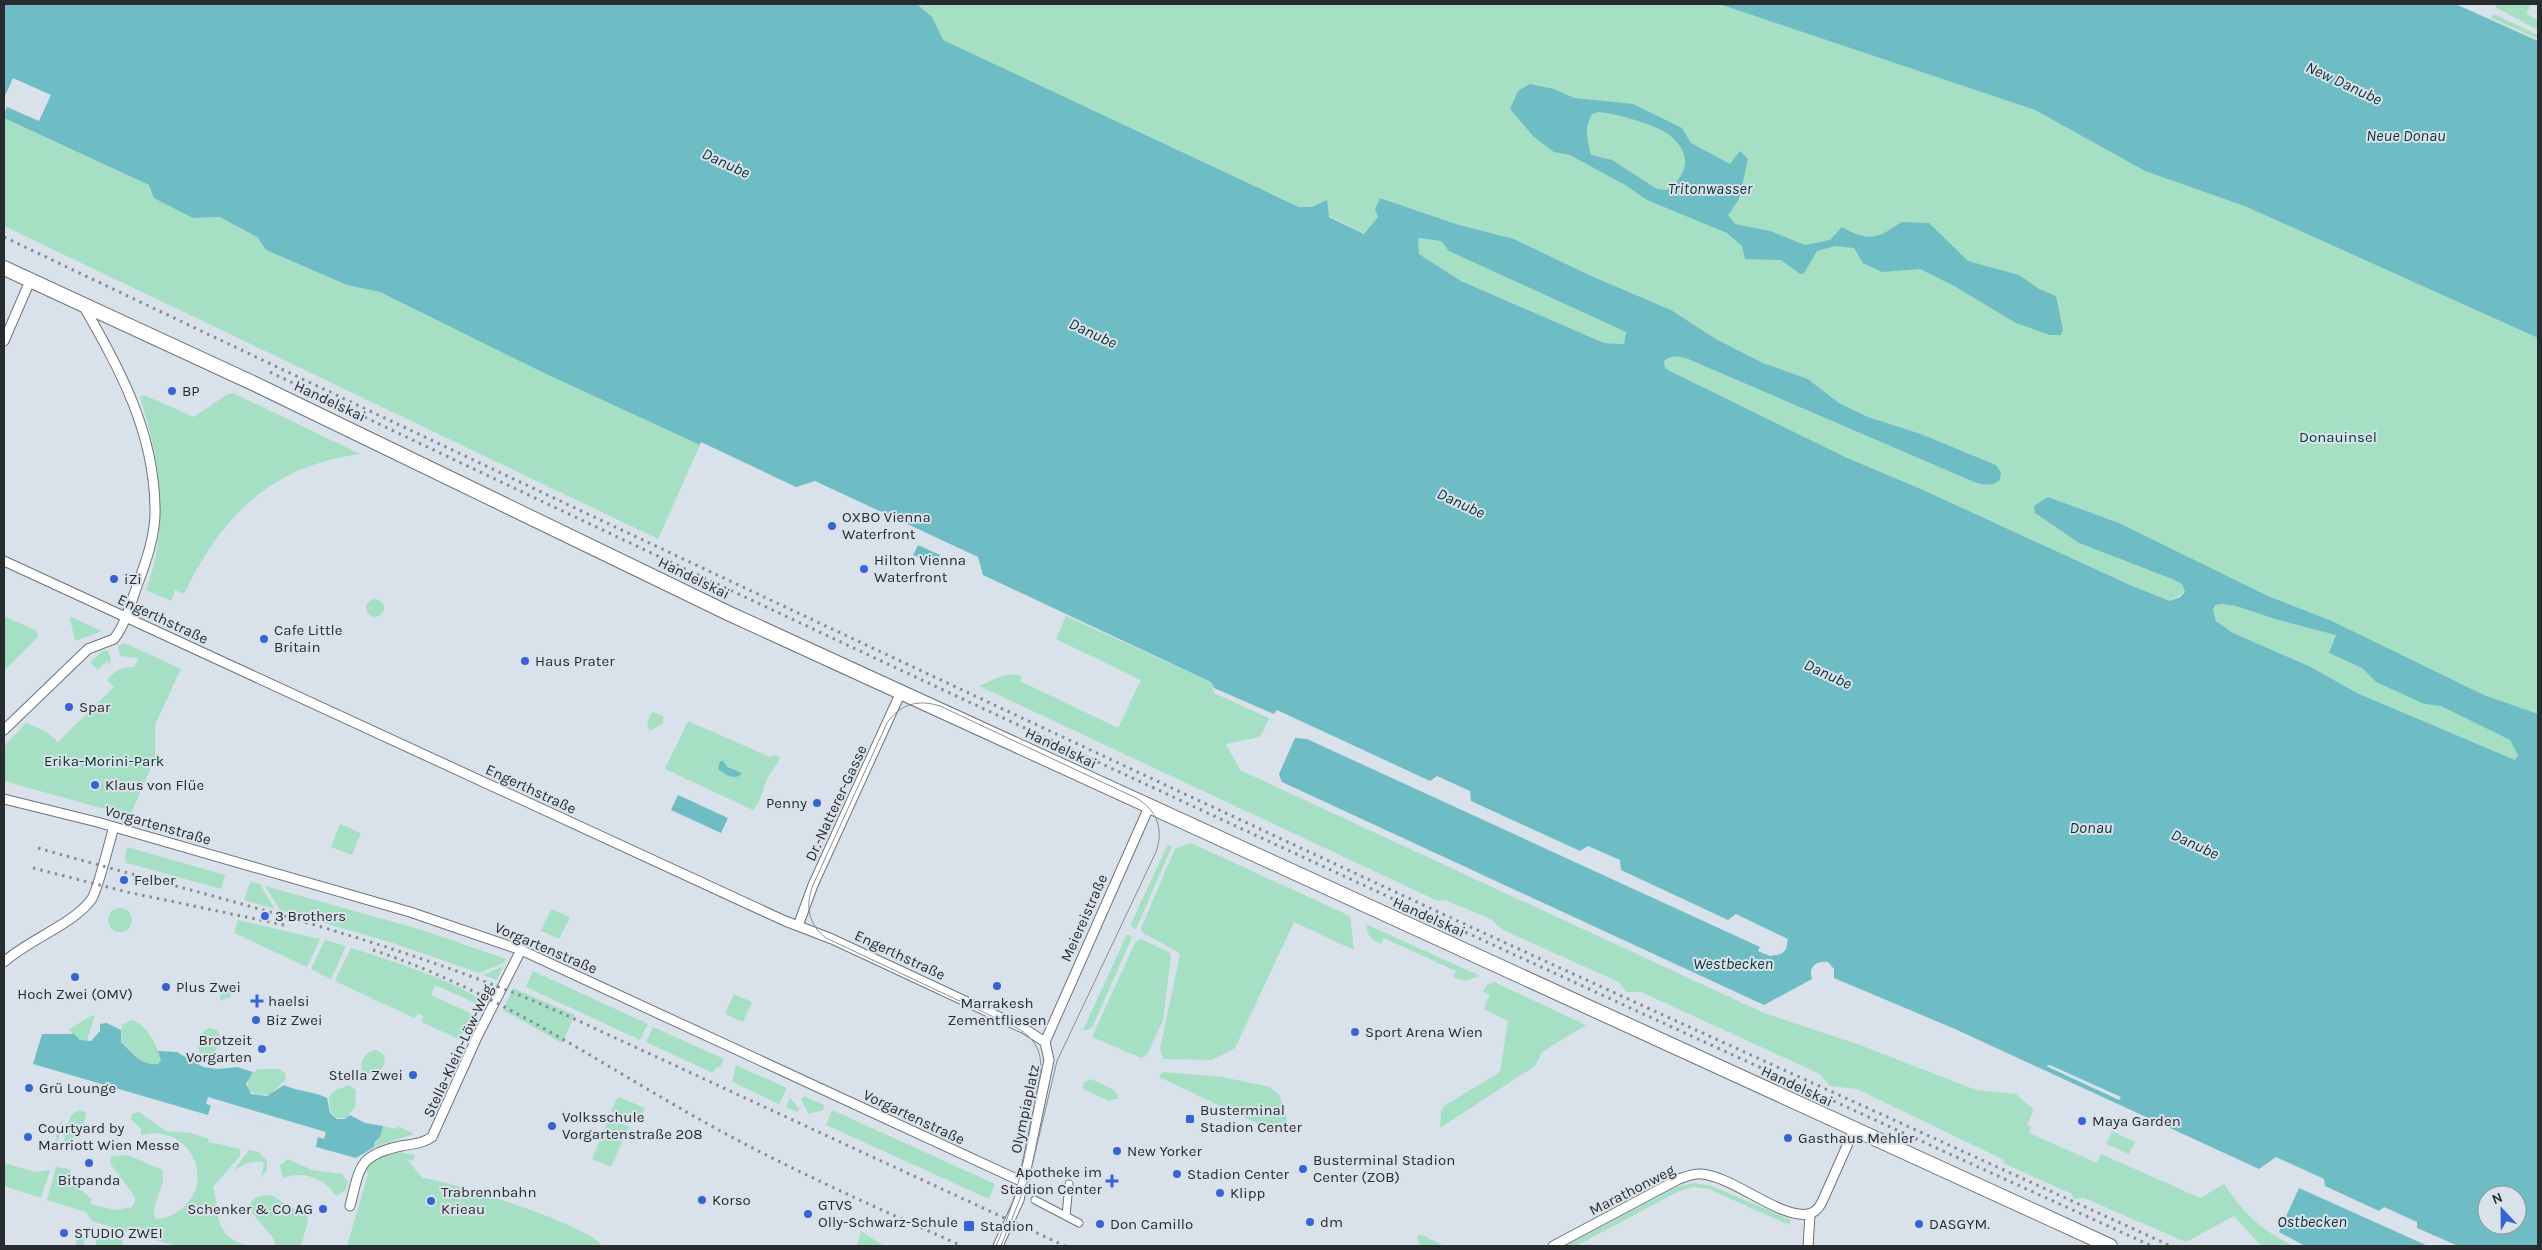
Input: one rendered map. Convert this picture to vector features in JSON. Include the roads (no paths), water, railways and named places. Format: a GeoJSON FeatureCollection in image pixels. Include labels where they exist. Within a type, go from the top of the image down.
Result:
{"type":"FeatureCollection","features":[{"type":"Feature","properties":{"kind":"main road","name":"Handelskai"},"geometry":{"type":"LineString","coordinates":[[4,268],[222,368],[463,483],[730,614],[1854,1130],[2091,1242],[2110,1246]]}},
{"type":"Feature","properties":{"kind":"street"},"geometry":{"type":"LineString","coordinates":[[4,341],[30,281]]}},
{"type":"Feature","properties":{"kind":"street"},"geometry":{"type":"LineString","coordinates":[[4,730],[88,649],[114,639],[150,548],[155,509],[146,442],[126,384],[82,305]]}},
{"type":"Feature","properties":{"kind":"street","name":"Engerthstraße"},"geometry":{"type":"LineString","coordinates":[[4,561],[798,926],[832,939],[1025,1029],[1045,1042]]}},
{"type":"Feature","properties":{"kind":"street","name":"Dr.-Natterer-Gasse"},"geometry":{"type":"LineString","coordinates":[[798,926],[813,885],[901,692]]}},
{"type":"Feature","properties":{"kind":"street","name":"Vorgartenstraße"},"geometry":{"type":"LineString","coordinates":[[4,799],[114,827],[410,912],[522,950],[1023,1182]]}},
{"type":"Feature","properties":{"kind":"street","name":"Meiereistraße"},"geometry":{"type":"LineString","coordinates":[[1045,1042],[1149,807]]}},
{"type":"Feature","properties":{"kind":"street"},"geometry":{"type":"LineString","coordinates":[[4,962],[22,947],[75,914],[92,899],[114,827]]}},
{"type":"Feature","properties":{"kind":"street","name":"Stella-Klein-Löw-Weg"},"geometry":{"type":"LineString","coordinates":[[350,1206],[359,1169],[365,1161],[381,1152],[425,1142],[432,1137],[477,1037],[522,950]]}},
{"type":"Feature","properties":{"kind":"street","name":"Olympiaplatz"},"geometry":{"type":"LineString","coordinates":[[1023,1182],[1049,1060],[1045,1042]]}},
{"type":"Feature","properties":{"kind":"street"},"geometry":{"type":"LineString","coordinates":[[1810,1245],[1810,1214],[1818,1210],[1854,1130]]}},
{"type":"Feature","properties":{"kind":"street","name":"Marathonweg"},"geometry":{"type":"LineString","coordinates":[[1553,1246],[1679,1179],[1700,1174],[1719,1178],[1788,1211],[1810,1214]]}},
{"type":"Feature","properties":{"kind":"street"},"geometry":{"type":"LineString","coordinates":[[998,1246],[1019,1200],[1023,1182]]}},
{"type":"Feature","properties":{"kind":"street"},"geometry":{"type":"LineString","coordinates":[[1066,1216],[1069,1184]]}},
{"type":"Feature","properties":{"kind":"street"},"geometry":{"type":"LineString","coordinates":[[1035,1200],[1079,1223]]}},
{"type":"Feature","properties":{"kind":"water","name":"Donau"},"geometry":{"type":"Polygon","coordinates":[[[4,4],[917,4],[932,17],[943,40],[1299,207],[1312,207],[1327,200],[1329,217],[1364,234],[1378,217],[1375,209],[1380,198],[1459,225],[1514,239],[1589,275],[1671,310],[1716,339],[1763,363],[1808,379],[1839,403],[1868,417],[1921,434],[1996,465],[2001,472],[2000,480],[1994,484],[1985,485],[1974,482],[1688,359],[1676,357],[1664,361],[1665,368],[1672,372],[1845,457],[1921,489],[2130,585],[2170,601],[2180,597],[2185,592],[2182,584],[2079,543],[2035,513],[2034,506],[2048,497],[2119,523],[2268,596],[2332,621],[2484,695],[2538,714],[2538,1246],[2458,1246],[2417,1228],[2417,1222],[2384,1207],[2379,1211],[2325,1186],[2324,1179],[2276,1157],[2259,1169],[1955,1029],[1834,978],[1834,969],[1828,962],[1820,962],[1814,965],[1811,971],[1812,979],[1764,1005],[1282,782],[1279,774],[1295,738],[1307,739],[1760,947],[1758,951],[1770,956],[1781,954],[1786,949],[1788,939],[1736,914],[1728,920],[1621,870],[1620,860],[1588,846],[1580,851],[1471,801],[1470,791],[1437,776],[1430,781],[1277,710],[1274,714],[1214,688],[1211,682],[983,575],[978,557],[815,481],[796,487],[701,442],[700,445],[546,374],[380,292],[347,285],[266,250],[257,237],[220,217],[193,218],[154,198],[149,185],[4,118],[4,4]],[[1418,238],[1419,254],[1461,281],[1604,343],[1624,344],[1626,332],[1449,251],[1441,241],[1418,238]],[[2215,605],[2213,610],[2216,621],[2231,632],[2311,667],[2357,693],[2515,760],[2518,755],[2510,740],[2441,706],[2424,704],[2376,682],[2362,668],[2329,653],[2336,635],[2275,619],[2236,606],[2215,605]]]}},
{"type":"Feature","properties":{"kind":"water","name":"Neue Donau"},"geometry":{"type":"Polygon","coordinates":[[[1719,4],[2454,4],[2460,6],[2538,41],[2538,338],[2247,207],[2145,171],[2035,110],[1719,4]]]}},
{"type":"Feature","properties":{"kind":"water","name":"Tritonwasser"},"geometry":{"type":"Polygon","coordinates":[[[1530,84],[1554,89],[1574,98],[1633,104],[1682,128],[1691,143],[1730,164],[1740,151],[1748,159],[1739,199],[1728,215],[1735,224],[1770,231],[1805,245],[1830,240],[1842,227],[1859,235],[1873,236],[1886,232],[1901,222],[1929,223],[1968,261],[2019,275],[2039,289],[2056,296],[2063,330],[2061,335],[2050,335],[2016,323],[1956,287],[1920,269],[1882,272],[1863,263],[1854,248],[1835,246],[1817,251],[1804,273],[1800,274],[1781,260],[1745,259],[1742,246],[1727,233],[1647,200],[1627,186],[1570,155],[1554,152],[1534,137],[1510,109],[1518,91],[1530,84]],[[1598,112],[1592,114],[1589,119],[1587,134],[1591,155],[1612,160],[1657,189],[1667,190],[1675,184],[1684,170],[1685,163],[1684,155],[1676,141],[1654,126],[1598,112]]]}},
{"type":"Feature","properties":{"kind":"water"},"geometry":{"type":"Polygon","coordinates":[[[918,545],[940,555],[935,565],[913,555],[918,545]]]}},
{"type":"Feature","properties":{"kind":"water"},"geometry":{"type":"Polygon","coordinates":[[[720,761],[723,761],[727,767],[742,773],[736,777],[727,775],[718,769],[720,761]]]}},
{"type":"Feature","properties":{"kind":"water"},"geometry":{"type":"Polygon","coordinates":[[[678,795],[728,818],[721,833],[671,810],[678,795]]]}},
{"type":"Feature","properties":{"kind":"water"},"geometry":{"type":"Polygon","coordinates":[[[107,1023],[121,1030],[121,1042],[142,1061],[158,1064],[161,1060],[158,1051],[177,1052],[203,1067],[218,1069],[237,1067],[253,1072],[246,1084],[251,1094],[267,1096],[284,1085],[322,1096],[327,1098],[330,1113],[337,1119],[345,1119],[350,1115],[365,1123],[383,1126],[380,1137],[375,1142],[374,1147],[356,1158],[316,1147],[318,1136],[211,1105],[208,1115],[33,1064],[42,1034],[74,1034],[80,1040],[91,1041],[100,1031],[100,1024],[107,1023]]]}},
{"type":"Feature","properties":{"kind":"water","name":"Ostbecken"},"geometry":{"type":"Polygon","coordinates":[[[2299,1188],[2428,1246],[2305,1246],[2279,1232],[2299,1188]]]}},
{"type":"Feature","properties":{"kind":"tram line"},"geometry":{"type":"LineString","coordinates":[[996,1246],[1012,1205],[1028,1140],[1041,1067],[1037,1047],[1024,1032],[1017,1028],[826,938],[815,927],[810,914],[809,900],[813,885],[887,723],[898,711],[917,703],[940,706],[1136,798],[1154,814],[1159,828],[1156,852],[1057,1061],[1030,1174],[1001,1246]]}},
{"type":"Feature","properties":{"kind":"railway"},"geometry":{"type":"LineString","coordinates":[[4,237],[549,496],[1277,837],[2171,1246]]}},
{"type":"Feature","properties":{"kind":"railway"},"geometry":{"type":"LineString","coordinates":[[270,372],[1209,814],[2152,1246]]}},
{"type":"Feature","properties":{"kind":"railway"},"geometry":{"type":"LineString","coordinates":[[38,848],[307,923],[439,965],[504,989],[568,1016],[1065,1246]]}},
{"type":"Feature","properties":{"kind":"railway"},"geometry":{"type":"LineString","coordinates":[[33,868],[127,892],[289,926]]}},
{"type":"Feature","properties":{"kind":"railway"},"geometry":{"type":"LineString","coordinates":[[373,950],[420,967],[466,987],[553,1034],[726,1134],[784,1164],[962,1246]]}},
{"type":"Feature","properties":{"kind":"place","name":"BP"},"geometry":{"type":"Point","coordinates":[172,391]}},
{"type":"Feature","properties":{"kind":"place","name":"OXBO Vienna Waterfront"},"geometry":{"type":"Point","coordinates":[832,526]}},
{"type":"Feature","properties":{"kind":"place","name":"Hilton Vienna Waterfront"},"geometry":{"type":"Point","coordinates":[864,569]}},
{"type":"Feature","properties":{"kind":"place","name":"iZi"},"geometry":{"type":"Point","coordinates":[114,579]}},
{"type":"Feature","properties":{"kind":"place","name":"Cafe Little Britain"},"geometry":{"type":"Point","coordinates":[264,639]}},
{"type":"Feature","properties":{"kind":"place","name":"Haus Prater"},"geometry":{"type":"Point","coordinates":[525,661]}},
{"type":"Feature","properties":{"kind":"place","name":"Spar"},"geometry":{"type":"Point","coordinates":[69,707]}},
{"type":"Feature","properties":{"kind":"place","name":"Klaus von Flüe"},"geometry":{"type":"Point","coordinates":[95,785]}},
{"type":"Feature","properties":{"kind":"place","name":"Penny"},"geometry":{"type":"Point","coordinates":[817,803]}},
{"type":"Feature","properties":{"kind":"place","name":"Felber"},"geometry":{"type":"Point","coordinates":[124,880]}},
{"type":"Feature","properties":{"kind":"place","name":"3 Brothers"},"geometry":{"type":"Point","coordinates":[265,916]}},
{"type":"Feature","properties":{"kind":"place","name":"Hoch Zwei (OMV)"},"geometry":{"type":"Point","coordinates":[75,977]}},
{"type":"Feature","properties":{"kind":"place","name":"Marrakesh Zementfliesen"},"geometry":{"type":"Point","coordinates":[997,986]}},
{"type":"Feature","properties":{"kind":"place","name":"Plus Zwei"},"geometry":{"type":"Point","coordinates":[166,987]}},
{"type":"Feature","properties":{"kind":"place","name":"haelsi"},"geometry":{"type":"Point","coordinates":[257,1001]}},
{"type":"Feature","properties":{"kind":"place","name":"Biz Zwei"},"geometry":{"type":"Point","coordinates":[256,1020]}},
{"type":"Feature","properties":{"kind":"place","name":"Sport Arena Wien"},"geometry":{"type":"Point","coordinates":[1355,1032]}},
{"type":"Feature","properties":{"kind":"place","name":"Brotzeit Vorgarten"},"geometry":{"type":"Point","coordinates":[262,1049]}},
{"type":"Feature","properties":{"kind":"place","name":"Stella Zwei"},"geometry":{"type":"Point","coordinates":[413,1075]}},
{"type":"Feature","properties":{"kind":"place","name":"Grü Lounge"},"geometry":{"type":"Point","coordinates":[29,1088]}},
{"type":"Feature","properties":{"kind":"place","name":"Busterminal Stadion Center"},"geometry":{"type":"Point","coordinates":[1190,1119]}},
{"type":"Feature","properties":{"kind":"place","name":"Maya Garden"},"geometry":{"type":"Point","coordinates":[2082,1121]}},
{"type":"Feature","properties":{"kind":"place","name":"Volksschule Vorgartenstraße 208"},"geometry":{"type":"Point","coordinates":[552,1126]}},
{"type":"Feature","properties":{"kind":"place","name":"Courtyard by Marriott Wien Messe"},"geometry":{"type":"Point","coordinates":[28,1137]}},
{"type":"Feature","properties":{"kind":"place","name":"Gasthaus Mehler"},"geometry":{"type":"Point","coordinates":[1788,1138]}},
{"type":"Feature","properties":{"kind":"place","name":"New Yorker"},"geometry":{"type":"Point","coordinates":[1117,1151]}},
{"type":"Feature","properties":{"kind":"place","name":"Bitpanda"},"geometry":{"type":"Point","coordinates":[89,1163]}},
{"type":"Feature","properties":{"kind":"place","name":"Busterminal Stadion Center (ZOB)"},"geometry":{"type":"Point","coordinates":[1303,1169]}},
{"type":"Feature","properties":{"kind":"place","name":"Stadion Center"},"geometry":{"type":"Point","coordinates":[1177,1174]}},
{"type":"Feature","properties":{"kind":"place","name":"Apotheke im Stadion Center"},"geometry":{"type":"Point","coordinates":[1112,1181]}},
{"type":"Feature","properties":{"kind":"place","name":"Klipp"},"geometry":{"type":"Point","coordinates":[1220,1193]}},
{"type":"Feature","properties":{"kind":"place","name":"Korso"},"geometry":{"type":"Point","coordinates":[702,1200]}},
{"type":"Feature","properties":{"kind":"place","name":"Trabrennbahn Krieau"},"geometry":{"type":"Point","coordinates":[431,1201]}},
{"type":"Feature","properties":{"kind":"place","name":"Schenker & CO AG"},"geometry":{"type":"Point","coordinates":[323,1209]}},
{"type":"Feature","properties":{"kind":"place","name":"GTVS Olly-Schwarz-Schule"},"geometry":{"type":"Point","coordinates":[808,1214]}},
{"type":"Feature","properties":{"kind":"place","name":"dm"},"geometry":{"type":"Point","coordinates":[1310,1222]}},
{"type":"Feature","properties":{"kind":"place","name":"Don Camillo"},"geometry":{"type":"Point","coordinates":[1100,1224]}},
{"type":"Feature","properties":{"kind":"place","name":"DASGYM."},"geometry":{"type":"Point","coordinates":[1919,1224]}},
{"type":"Feature","properties":{"kind":"place","name":"Stadion"},"geometry":{"type":"Point","coordinates":[969,1226]}},
{"type":"Feature","properties":{"kind":"place","name":"STUDIO ZWEI"},"geometry":{"type":"Point","coordinates":[64,1233]}},
{"type":"Feature","properties":{"kind":"water label","name":"New Danube"},"geometry":{"type":"Point","coordinates":[2344,83]}},
{"type":"Feature","properties":{"kind":"water label","name":"Danube"},"geometry":{"type":"Point","coordinates":[726,163]}},
{"type":"Feature","properties":{"kind":"water label","name":"Danube"},"geometry":{"type":"Point","coordinates":[1093,333]}},
{"type":"Feature","properties":{"kind":"water label","name":"Danube"},"geometry":{"type":"Point","coordinates":[1461,503]}},
{"type":"Feature","properties":{"kind":"water label","name":"Danube"},"geometry":{"type":"Point","coordinates":[1828,674]}},
{"type":"Feature","properties":{"kind":"water label","name":"Danube"},"geometry":{"type":"Point","coordinates":[2195,844]}},
{"type":"Feature","properties":{"kind":"water label","name":"Westbecken"},"geometry":{"type":"Point","coordinates":[1733,963]}},
{"type":"Feature","properties":{"kind":"park label","name":"Donauinsel"},"geometry":{"type":"Point","coordinates":[2338,437]}},
{"type":"Feature","properties":{"kind":"park label","name":"Erika-Morini-Park"},"geometry":{"type":"Point","coordinates":[104,761]}}]}
